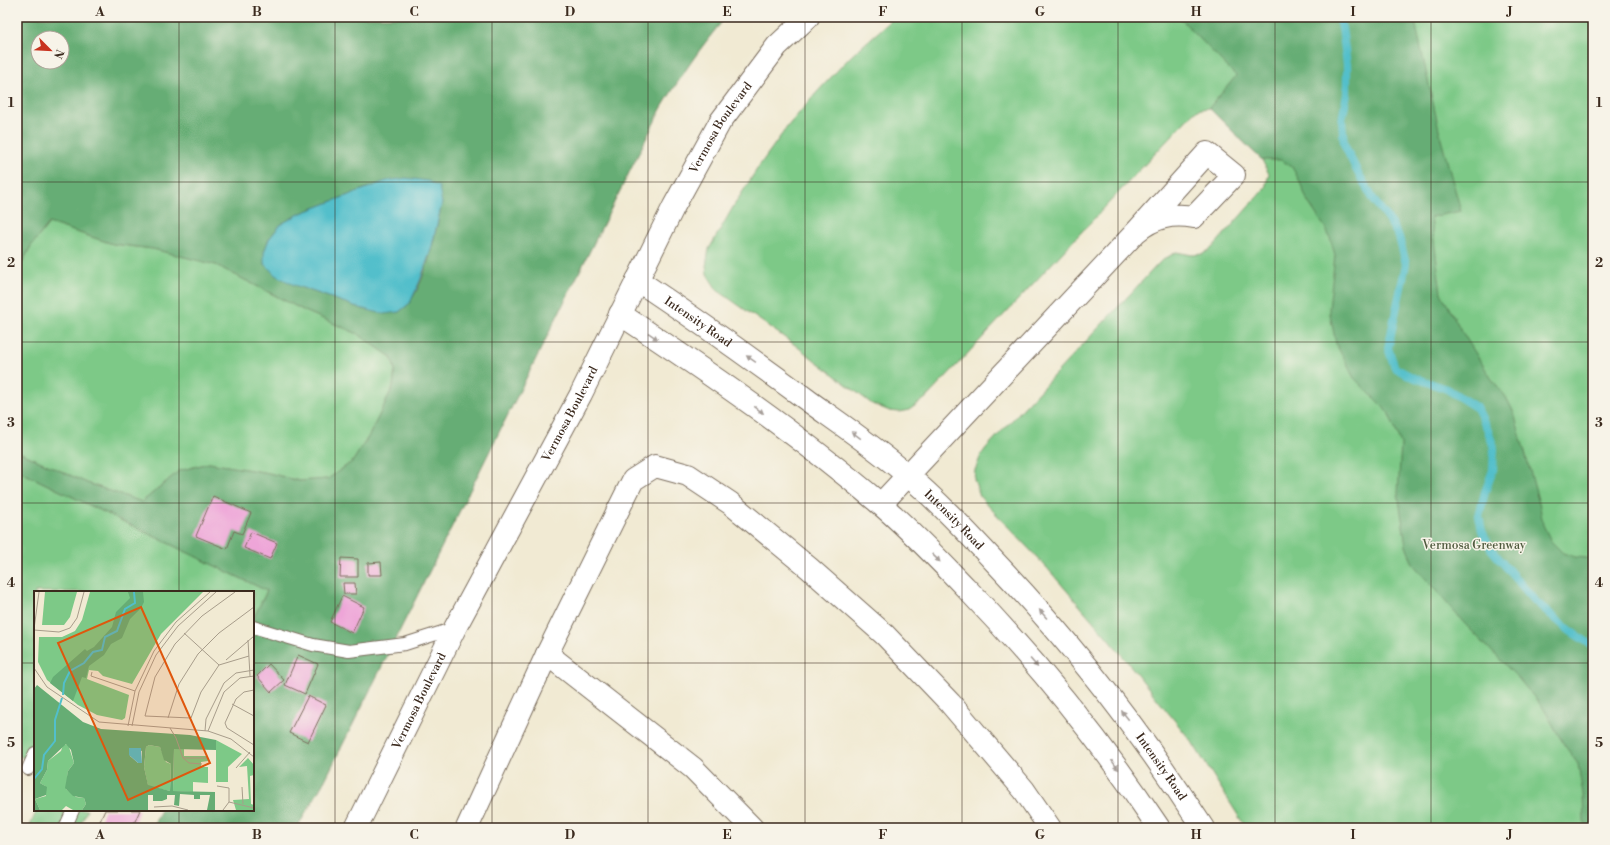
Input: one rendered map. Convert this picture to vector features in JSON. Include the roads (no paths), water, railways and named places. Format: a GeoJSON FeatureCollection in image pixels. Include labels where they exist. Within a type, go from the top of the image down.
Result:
{"type":"FeatureCollection","features":[{"type":"Feature","properties":{"kind":"street","name":"Vermosa Boulevard"},"geometry":{"type":"LineString","coordinates":[[356,828],[455,628],[581,394],[674,206],[720,122],[777,46],[808,17]]}},
{"type":"Feature","properties":{"kind":"street"},"geometry":{"type":"LineString","coordinates":[[881,504],[1136,232]]}},
{"type":"Feature","properties":{"kind":"street","name":"Intensity Road"},"geometry":{"type":"LineString","coordinates":[[637,280],[668,300],[789,386],[887,458],[908,475],[967,532],[1024,592],[1078,654],[1129,720],[1203,828]]}},
{"type":"Feature","properties":{"kind":"street"},"geometry":{"type":"LineString","coordinates":[[620,314],[753,406],[818,454],[881,504],[942,563],[991,614],[1042,672],[1091,732],[1160,828]]}},
{"type":"Feature","properties":{"kind":"street"},"geometry":{"type":"LineString","coordinates":[[467,828],[548,654],[633,480],[655,466],[688,475],[730,503],[809,568],[885,635],[950,703],[1024,790],[1050,828]]}},
{"type":"Feature","properties":{"kind":"street"},"geometry":{"type":"LineString","coordinates":[[548,654],[693,768],[752,828]]}},
{"type":"Feature","properties":{"kind":"lane"},"geometry":{"type":"LineString","coordinates":[[254,627],[313,645],[349,651],[405,644],[455,628]]}},
{"type":"Feature","properties":{"kind":"lane"},"geometry":{"type":"LineString","coordinates":[[28,769],[34,755]]}},
{"type":"Feature","properties":{"kind":"lane"},"geometry":{"type":"LineString","coordinates":[[65,828],[73,811]]}},
{"type":"Feature","properties":{"kind":"water"},"geometry":{"type":"Polygon","coordinates":[[[406,178],[428,181],[439,187],[442,203],[431,250],[420,281],[410,303],[399,312],[384,314],[363,309],[294,285],[275,275],[264,263],[264,252],[269,239],[281,224],[301,213],[386,181],[406,178]]]}},
{"type":"Feature","properties":{"kind":"waterway"},"geometry":{"type":"LineString","coordinates":[[1337,17],[1342,28],[1347,65],[1347,94],[1342,120],[1344,144],[1357,171],[1375,202],[1387,217],[1399,237],[1406,264],[1388,348],[1395,368],[1412,377],[1447,389],[1477,408],[1487,428],[1494,448],[1493,470],[1485,492],[1479,516],[1482,531],[1491,549],[1535,601],[1570,631],[1593,646]]}},
{"type":"Feature","properties":{"kind":"park label","name":"Vermosa Greenway"},"geometry":{"type":"Point","coordinates":[1474,545]}}]}
